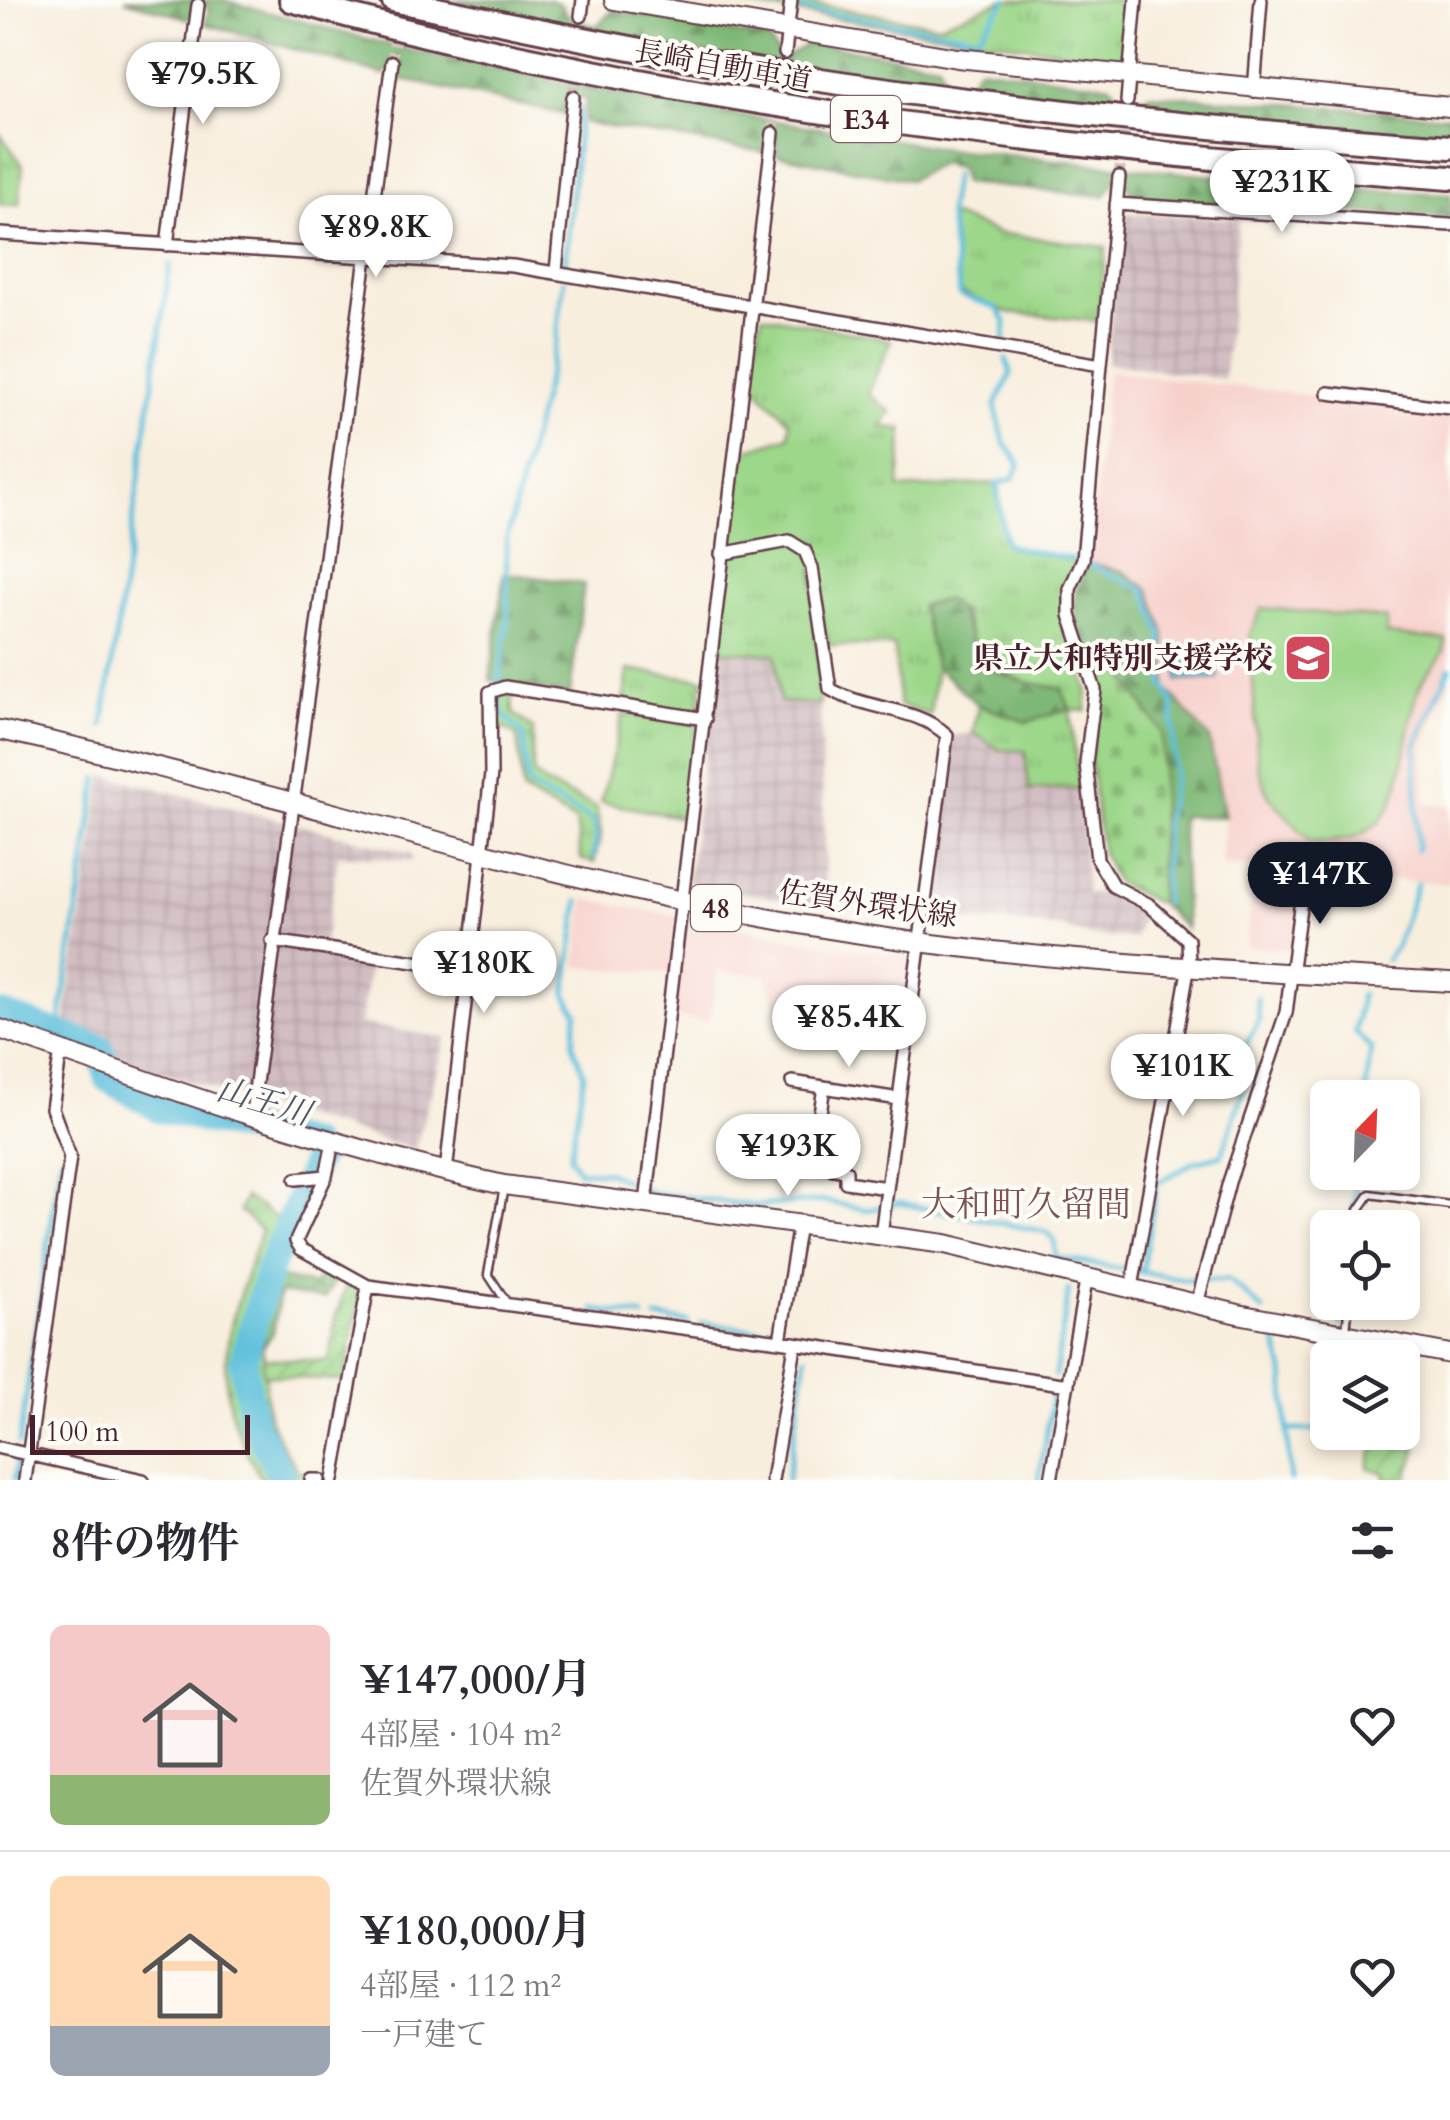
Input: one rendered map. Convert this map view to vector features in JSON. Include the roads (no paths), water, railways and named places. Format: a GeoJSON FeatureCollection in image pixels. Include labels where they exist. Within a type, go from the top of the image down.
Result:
{"type":"FeatureCollection","features":[{"type":"Feature","properties":{"kind":"highway","name":"長崎自動車道"},"geometry":{"type":"LineString","coordinates":[[291,0],[579,72],[780,108],[1068,145],[1450,178]]}},
{"type":"Feature","properties":{"kind":"highway","name":"長崎自動車道"},"geometry":{"type":"LineString","coordinates":[[393,0],[785,75],[994,105],[1450,148]]}},
{"type":"Feature","properties":{"kind":"street"},"geometry":{"type":"LineString","coordinates":[[581,16],[583,0]]}},
{"type":"Feature","properties":{"kind":"street"},"geometry":{"type":"LineString","coordinates":[[614,0],[957,58],[1450,107]]}},
{"type":"Feature","properties":{"kind":"street"},"geometry":{"type":"LineString","coordinates":[[785,53],[791,0]]}},
{"type":"Feature","properties":{"kind":"street"},"geometry":{"type":"LineString","coordinates":[[1127,100],[1136,0]]}},
{"type":"Feature","properties":{"kind":"street"},"geometry":{"type":"LineString","coordinates":[[1254,90],[1261,0]]}},
{"type":"Feature","properties":{"kind":"street"},"geometry":{"type":"LineString","coordinates":[[167,245],[198,4]]}},
{"type":"Feature","properties":{"kind":"street"},"geometry":{"type":"LineString","coordinates":[[252,1113],[392,62]]}},
{"type":"Feature","properties":{"kind":"street"},"geometry":{"type":"LineString","coordinates":[[556,271],[573,97]]}},
{"type":"Feature","properties":{"kind":"street"},"geometry":{"type":"LineString","coordinates":[[646,1203],[678,900],[705,719],[772,133]]}},
{"type":"Feature","properties":{"kind":"street"},"geometry":{"type":"LineString","coordinates":[[1120,177],[1083,559],[1070,590],[1070,616],[1094,690],[1086,763],[1097,858],[1113,886],[1148,904],[1188,940],[1188,965],[1134,1276]]}},
{"type":"Feature","properties":{"kind":"street"},"geometry":{"type":"LineString","coordinates":[[1116,204],[1450,225]]}},
{"type":"Feature","properties":{"kind":"street"},"geometry":{"type":"LineString","coordinates":[[0,234],[556,271],[1101,365]]}},
{"type":"Feature","properties":{"kind":"street"},"geometry":{"type":"LineString","coordinates":[[1328,393],[1450,408]]}},
{"type":"Feature","properties":{"kind":"street"},"geometry":{"type":"LineString","coordinates":[[721,554],[789,542],[805,551],[812,568],[830,689],[854,702],[930,720],[947,735],[882,1226]]}},
{"type":"Feature","properties":{"kind":"street"},"geometry":{"type":"LineString","coordinates":[[446,1172],[491,774],[490,692],[505,687],[705,719]]}},
{"type":"Feature","properties":{"kind":"street","name":"佐賀外環状線"},"geometry":{"type":"LineString","coordinates":[[0,730],[482,854],[773,920],[919,940],[1188,965],[1450,982]]}},
{"type":"Feature","properties":{"kind":"street"},"geometry":{"type":"LineString","coordinates":[[1200,1288],[1286,1012],[1304,878]]}},
{"type":"Feature","properties":{"kind":"street"},"geometry":{"type":"LineString","coordinates":[[272,941],[468,970]]}},
{"type":"Feature","properties":{"kind":"street"},"geometry":{"type":"LineString","coordinates":[[0,1029],[120,1072],[446,1172],[504,1185],[799,1224],[882,1226],[1087,1276],[1134,1276],[1200,1288],[1353,1340]]}},
{"type":"Feature","properties":{"kind":"street"},"geometry":{"type":"LineString","coordinates":[[25,1480],[70,1158],[52,1108],[61,1051]]}},
{"type":"Feature","properties":{"kind":"street"},"geometry":{"type":"LineString","coordinates":[[792,1082],[899,1099]]}},
{"type":"Feature","properties":{"kind":"street"},"geometry":{"type":"LineString","coordinates":[[812,1165],[824,1087]]}},
{"type":"Feature","properties":{"kind":"street"},"geometry":{"type":"LineString","coordinates":[[334,1138],[326,1176],[296,1241],[301,1248],[368,1286],[780,1341],[1068,1385]]}},
{"type":"Feature","properties":{"kind":"street"},"geometry":{"type":"LineString","coordinates":[[766,1157],[846,1170],[846,1182],[887,1192]]}},
{"type":"Feature","properties":{"kind":"street"},"geometry":{"type":"LineString","coordinates":[[296,1179],[326,1176]]}},
{"type":"Feature","properties":{"kind":"street"},"geometry":{"type":"LineString","coordinates":[[780,1341],[799,1224]]}},
{"type":"Feature","properties":{"kind":"street"},"geometry":{"type":"LineString","coordinates":[[1051,1480],[1087,1276]]}},
{"type":"Feature","properties":{"kind":"street"},"geometry":{"type":"LineString","coordinates":[[332,1480],[368,1286]]}},
{"type":"Feature","properties":{"kind":"street"},"geometry":{"type":"LineString","coordinates":[[772,1480],[796,1346]]}},
{"type":"Feature","properties":{"kind":"street"},"geometry":{"type":"LineString","coordinates":[[1420,1352],[1450,1354]]}},
{"type":"Feature","properties":{"kind":"street"},"geometry":{"type":"LineString","coordinates":[[0,1448],[143,1480]]}},
{"type":"Feature","properties":{"kind":"street"},"geometry":{"type":"LineString","coordinates":[[311,1480],[318,1480]]}},
{"type":"Feature","properties":{"kind":"lane"},"geometry":{"type":"LineString","coordinates":[[504,1185],[488,1274],[510,1307]]}},
{"type":"Feature","properties":{"kind":"lane"},"geometry":{"type":"LineString","coordinates":[[1359,1210],[1370,1194],[1450,1205]]}},
{"type":"Feature","properties":{"kind":"lane"},"geometry":{"type":"LineString","coordinates":[[1345,1336],[1347,1320]]}},
{"type":"Feature","properties":{"kind":"water"},"geometry":{"type":"Polygon","coordinates":[[[1217,657],[1218,679],[1178,681],[1177,659],[1217,657]]]}},
{"type":"Feature","properties":{"kind":"waterway"},"geometry":{"type":"LineString","coordinates":[[737,0],[780,7]]}},
{"type":"Feature","properties":{"kind":"waterway"},"geometry":{"type":"LineString","coordinates":[[799,9],[978,36],[1006,0]]}},
{"type":"Feature","properties":{"kind":"waterway"},"geometry":{"type":"LineString","coordinates":[[565,265],[580,108]]}},
{"type":"Feature","properties":{"kind":"waterway"},"geometry":{"type":"LineString","coordinates":[[954,175],[948,212],[960,295],[997,308],[1006,322],[1004,345]]}},
{"type":"Feature","properties":{"kind":"waterway"},"geometry":{"type":"LineString","coordinates":[[103,726],[170,265]]}},
{"type":"Feature","properties":{"kind":"waterway"},"geometry":{"type":"LineString","coordinates":[[564,280],[556,343],[506,541],[508,620],[498,687],[502,714],[523,734],[527,780],[533,789],[593,821],[597,836],[593,856]]}},
{"type":"Feature","properties":{"kind":"waterway"},"geometry":{"type":"LineString","coordinates":[[1006,359],[1011,374],[995,406],[1004,442],[1020,464],[1013,479],[996,484],[1006,545],[1075,560]]}},
{"type":"Feature","properties":{"kind":"waterway"},"geometry":{"type":"LineString","coordinates":[[1089,564],[1146,591],[1162,635],[1163,682],[1173,704],[1174,778],[1165,820],[1164,904]]}},
{"type":"Feature","properties":{"kind":"waterway"},"geometry":{"type":"LineString","coordinates":[[1417,850],[1416,745],[1450,668]]}},
{"type":"Feature","properties":{"kind":"waterway"},"geometry":{"type":"LineString","coordinates":[[58,1034],[98,778]]}},
{"type":"Feature","properties":{"kind":"waterway"},"geometry":{"type":"LineString","coordinates":[[1386,960],[1396,947],[1417,884]]}},
{"type":"Feature","properties":{"kind":"waterway"},"geometry":{"type":"LineString","coordinates":[[579,901],[566,994],[577,1013],[573,1044],[584,1074],[570,1157],[579,1171],[606,1172],[654,1193],[756,1206],[823,1201],[868,1210],[898,1203],[1047,1232],[1054,1239],[1056,1258],[1183,1279],[1229,1280],[1263,1310]]}},
{"type":"Feature","properties":{"kind":"waterway"},"geometry":{"type":"LineString","coordinates":[[1361,995],[1355,1032],[1371,1048],[1367,1080]]}},
{"type":"Feature","properties":{"kind":"waterway"},"geometry":{"type":"LineString","coordinates":[[1142,1271],[1157,1183],[1195,1162],[1222,1155],[1247,1078],[1244,1048],[1259,1020],[1257,998]]}},
{"type":"Feature","properties":{"kind":"waterway","name":"山王川"},"geometry":{"type":"LineString","coordinates":[[0,1014],[100,1048],[109,1079],[160,1109],[310,1145],[317,1157],[269,1269],[243,1362],[253,1422],[284,1480]]}},
{"type":"Feature","properties":{"kind":"waterway"},"geometry":{"type":"LineString","coordinates":[[19,1444],[61,1157]]}},
{"type":"Feature","properties":{"kind":"waterway"},"geometry":{"type":"LineString","coordinates":[[1353,1210],[1355,1190]]}},
{"type":"Feature","properties":{"kind":"waterway"},"geometry":{"type":"LineString","coordinates":[[1055,1375],[1069,1290]]}},
{"type":"Feature","properties":{"kind":"waterway"},"geometry":{"type":"LineString","coordinates":[[594,1310],[643,1316]]}},
{"type":"Feature","properties":{"kind":"waterway"},"geometry":{"type":"LineString","coordinates":[[657,1318],[688,1322]]}},
{"type":"Feature","properties":{"kind":"waterway"},"geometry":{"type":"LineString","coordinates":[[1341,1320],[1341,1324]]}},
{"type":"Feature","properties":{"kind":"waterway"},"geometry":{"type":"LineString","coordinates":[[701,1323],[775,1332]]}},
{"type":"Feature","properties":{"kind":"waterway"},"geometry":{"type":"LineString","coordinates":[[1275,1337],[1284,1371],[1290,1480]]}},
{"type":"Feature","properties":{"kind":"waterway"},"geometry":{"type":"LineString","coordinates":[[787,1480],[806,1356]]}},
{"type":"Feature","properties":{"kind":"waterway"},"geometry":{"type":"LineString","coordinates":[[1039,1480],[1053,1392]]}},
{"type":"Feature","properties":{"kind":"waterway"},"geometry":{"type":"LineString","coordinates":[[1287,1430],[1310,1430]]}},
{"type":"Feature","properties":{"kind":"waterway"},"geometry":{"type":"LineString","coordinates":[[14,1480],[17,1461]]}},
{"type":"Feature","properties":{"kind":"tunnel"},"geometry":{"type":"LineString","coordinates":[[392,62],[399,0]]}},
{"type":"Feature","properties":{"kind":"tunnel"},"geometry":{"type":"LineString","coordinates":[[573,97],[581,16]]}},
{"type":"Feature","properties":{"kind":"tunnel"},"geometry":{"type":"LineString","coordinates":[[773,133],[785,53]]}},
{"type":"Feature","properties":{"kind":"tunnel"},"geometry":{"type":"LineString","coordinates":[[1119,177],[1127,101]]}},
{"type":"Feature","properties":{"kind":"place","name":"県立大和特別支援学校"},"geometry":{"type":"Point","coordinates":[1308,658]}},
{"type":"Feature","properties":{"kind":"district","name":"大和町久留間"},"geometry":{"type":"Point","coordinates":[1026,1204]}}]}
